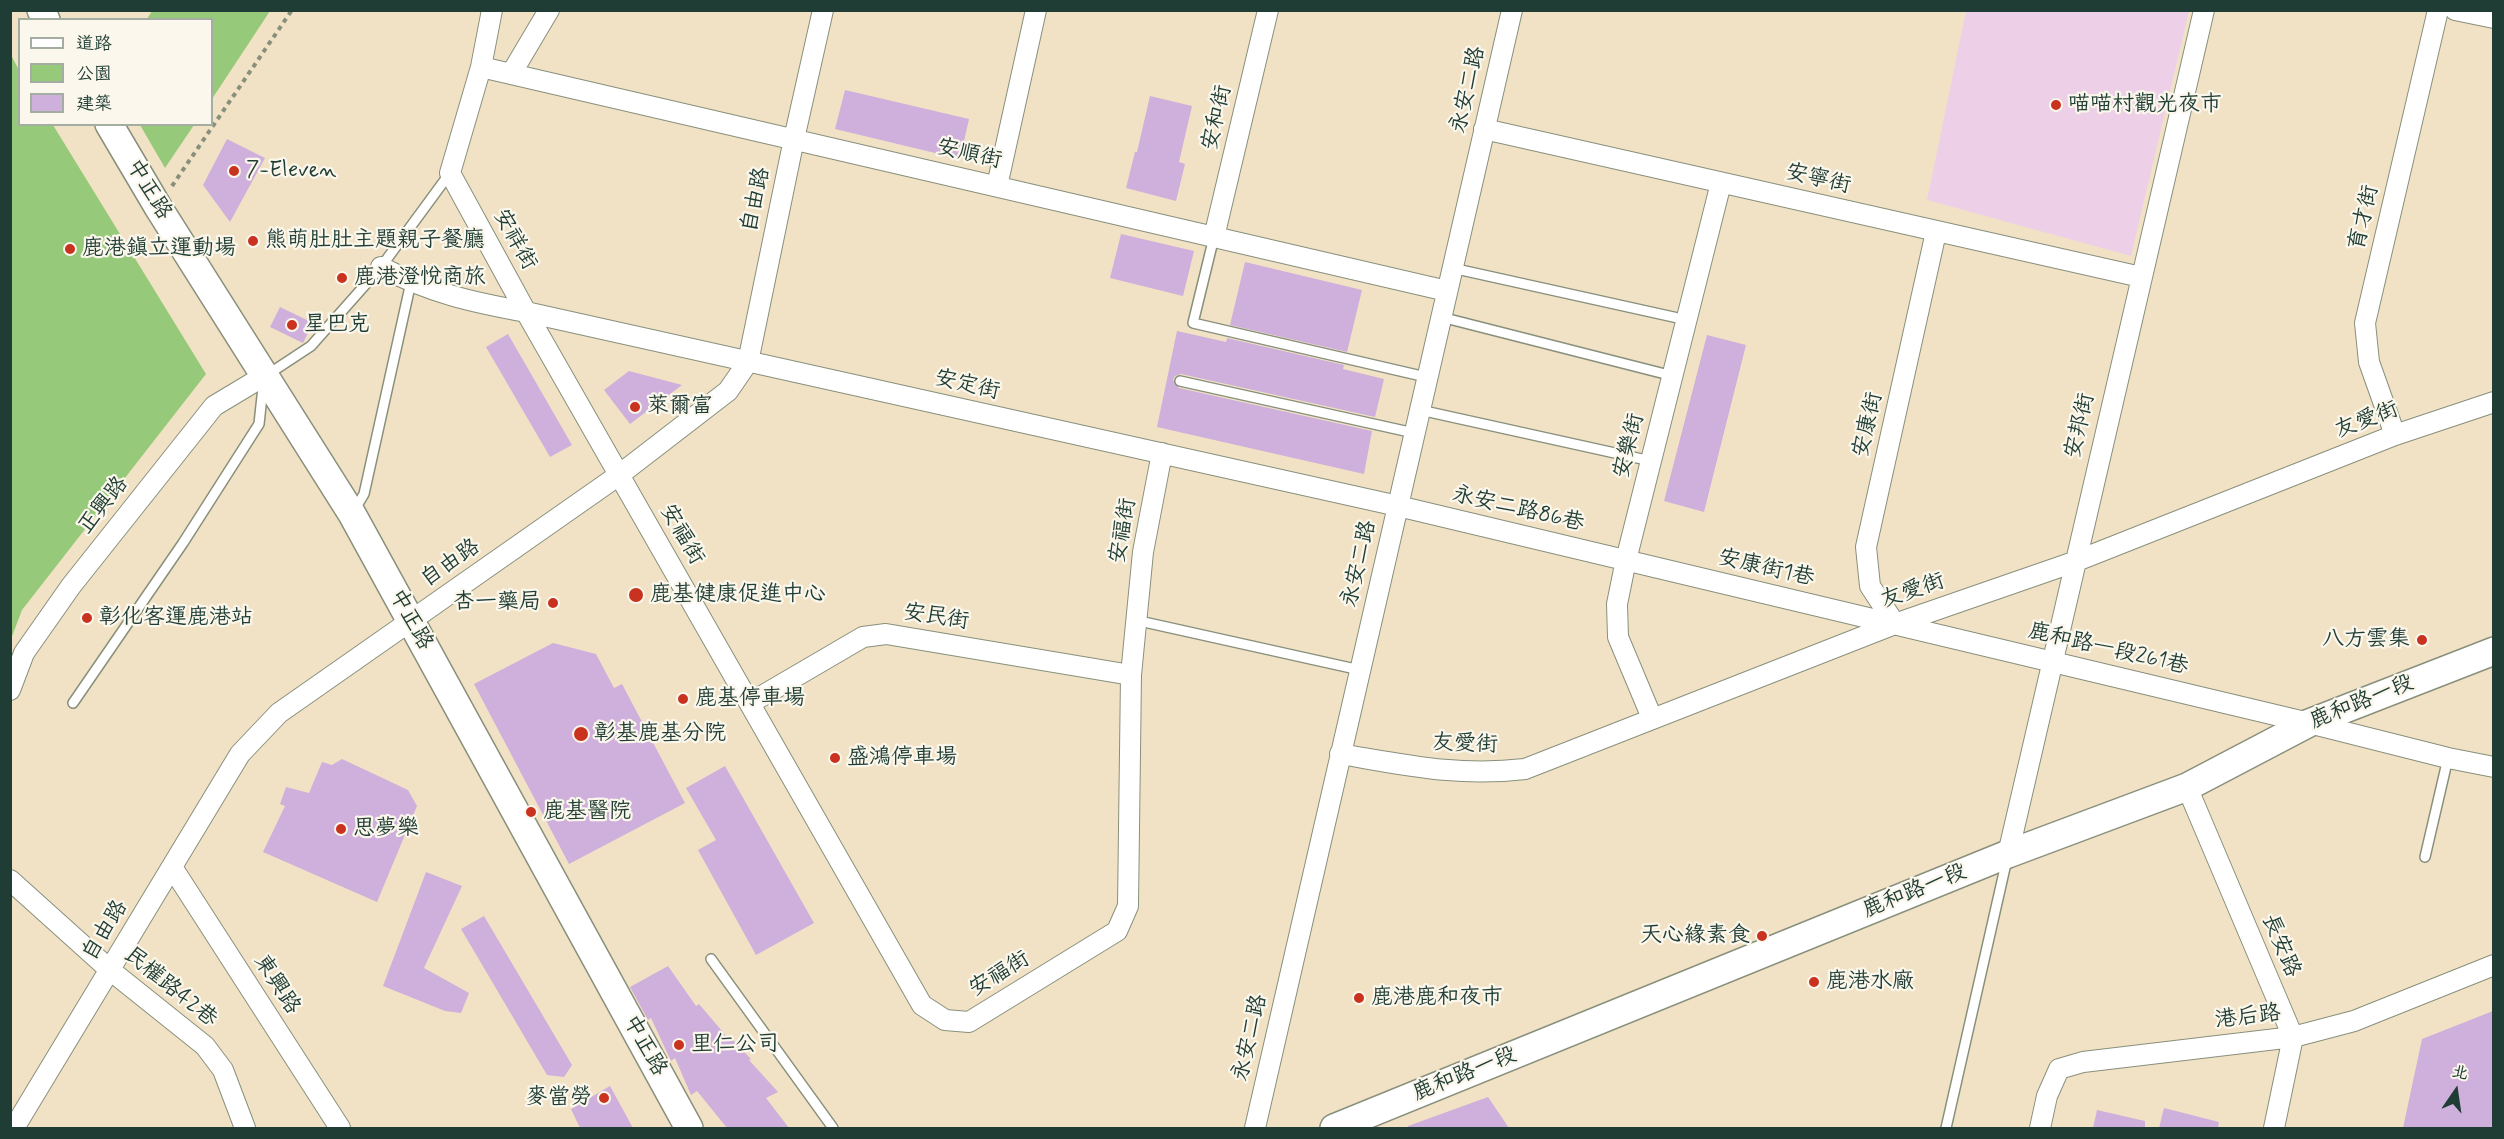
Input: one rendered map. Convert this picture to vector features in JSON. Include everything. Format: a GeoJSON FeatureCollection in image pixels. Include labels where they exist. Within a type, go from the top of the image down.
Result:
{"type":"FeatureCollection","features":[{"type":"Feature","properties":{"kind":"main road","name":"中正路"},"geometry":{"type":"LineString","coordinates":[[110,126],[158,207],[352,514],[689,1128]]}},
{"type":"Feature","properties":{"kind":"main road","name":"鹿和路一段"},"geometry":{"type":"LineString","coordinates":[[1334,1128],[2008,854],[2187,787],[2309,723],[2493,651]]}},
{"type":"Feature","properties":{"kind":"street"},"geometry":{"type":"LineString","coordinates":[[450,172],[481,67],[492,10]]}},
{"type":"Feature","properties":{"kind":"street"},"geometry":{"type":"LineString","coordinates":[[512,74],[549,10]]}},
{"type":"Feature","properties":{"kind":"street","name":"自由路"},"geometry":{"type":"LineString","coordinates":[[14,1128],[240,754],[279,713],[619,475],[728,391],[748,362],[823,10]]}},
{"type":"Feature","properties":{"kind":"street"},"geometry":{"type":"LineString","coordinates":[[997,186],[1036,10]]}},
{"type":"Feature","properties":{"kind":"street","name":"安和街"},"geometry":{"type":"LineString","coordinates":[[1214,237],[1268,10]]}},
{"type":"Feature","properties":{"kind":"street","name":"永安二路"},"geometry":{"type":"LineString","coordinates":[[1255,1128],[1512,10]]}},
{"type":"Feature","properties":{"kind":"street","name":"安邦街"},"geometry":{"type":"LineString","coordinates":[[2008,854],[2204,10]]}},
{"type":"Feature","properties":{"kind":"street","name":"育才街"},"geometry":{"type":"LineString","coordinates":[[2395,435],[2369,362],[2365,323],[2438,10]]}},
{"type":"Feature","properties":{"kind":"street"},"geometry":{"type":"LineString","coordinates":[[2455,10],[2493,18]]}},
{"type":"Feature","properties":{"kind":"street","name":"安順街"},"geometry":{"type":"LineString","coordinates":[[481,67],[1447,291]]}},
{"type":"Feature","properties":{"kind":"street","name":"安寧街"},"geometry":{"type":"LineString","coordinates":[[1484,129],[2141,277]]}},
{"type":"Feature","properties":{"kind":"street","name":"安祥街"},"geometry":{"type":"LineString","coordinates":[[450,172],[526,312],[619,475]]}},
{"type":"Feature","properties":{"kind":"street","name":"安樂街"},"geometry":{"type":"LineString","coordinates":[[1652,718],[1618,637],[1617,604],[1626,560],[1721,183]]}},
{"type":"Feature","properties":{"kind":"street","name":"安康街"},"geometry":{"type":"LineString","coordinates":[[1895,624],[1870,586],[1866,547],[1936,232]]}},
{"type":"Feature","properties":{"kind":"street","name":"安定街"},"geometry":{"type":"LineString","coordinates":[[381,267],[411,282],[461,300],[526,312],[1398,506]]}},
{"type":"Feature","properties":{"kind":"street","name":"正興路"},"geometry":{"type":"LineString","coordinates":[[10,690],[24,653],[71,586],[214,406],[264,376]]}},
{"type":"Feature","properties":{"kind":"street","name":"友愛街"},"geometry":{"type":"LineString","coordinates":[[1340,754],[1444,772],[1491,773],[1525,769],[1895,624],[2074,562],[2395,435],[2493,402]]}},
{"type":"Feature","properties":{"kind":"street","name":"安福街"},"geometry":{"type":"LineString","coordinates":[[619,475],[922,1005],[945,1020],[969,1022],[1117,931],[1128,906],[1131,675],[1135,620],[1143,552],[1162,453]]}},
{"type":"Feature","properties":{"kind":"street","name":"永安二路86巷"},"geometry":{"type":"LineString","coordinates":[[1398,506],[1626,560]]}},
{"type":"Feature","properties":{"kind":"street","name":"安康街1巷"},"geometry":{"type":"LineString","coordinates":[[1626,560],[1895,624]]}},
{"type":"Feature","properties":{"kind":"street","name":"鹿和路一段261巷"},"geometry":{"type":"LineString","coordinates":[[1895,624],[2493,767]]}},
{"type":"Feature","properties":{"kind":"street","name":"安民街"},"geometry":{"type":"LineString","coordinates":[[750,704],[863,637],[886,634],[1131,675]]}},
{"type":"Feature","properties":{"kind":"street","name":"長安路"},"geometry":{"type":"LineString","coordinates":[[2187,787],[2293,1037]]}},
{"type":"Feature","properties":{"kind":"street","name":"東興路"},"geometry":{"type":"LineString","coordinates":[[172,867],[340,1128]]}},
{"type":"Feature","properties":{"kind":"street","name":"民權路42巷"},"geometry":{"type":"LineString","coordinates":[[10,880],[111,970],[205,1046],[223,1070],[245,1128]]}},
{"type":"Feature","properties":{"kind":"street","name":"港后路"},"geometry":{"type":"LineString","coordinates":[[2040,1128],[2047,1096],[2059,1069],[2083,1062],[2293,1037],[2354,1021],[2493,965]]}},
{"type":"Feature","properties":{"kind":"street"},"geometry":{"type":"LineString","coordinates":[[2274,1128],[2293,1037]]}},
{"type":"Feature","properties":{"kind":"lane"},"geometry":{"type":"LineString","coordinates":[[73,703],[183,543],[259,424],[264,376],[310,346],[381,267],[450,172]]}},
{"type":"Feature","properties":{"kind":"lane"},"geometry":{"type":"LineString","coordinates":[[1214,237],[1193,323],[1426,377]]}},
{"type":"Feature","properties":{"kind":"lane"},"geometry":{"type":"LineString","coordinates":[[1452,268],[1687,320]]}},
{"type":"Feature","properties":{"kind":"lane"},"geometry":{"type":"LineString","coordinates":[[352,514],[364,494],[411,282]]}},
{"type":"Feature","properties":{"kind":"lane"},"geometry":{"type":"LineString","coordinates":[[1441,317],[1673,376]]}},
{"type":"Feature","properties":{"kind":"lane"},"geometry":{"type":"LineString","coordinates":[[1180,381],[1414,434]]}},
{"type":"Feature","properties":{"kind":"lane"},"geometry":{"type":"LineString","coordinates":[[1419,410],[1651,461]]}},
{"type":"Feature","properties":{"kind":"lane"},"geometry":{"type":"LineString","coordinates":[[1135,620],[1360,670]]}},
{"type":"Feature","properties":{"kind":"lane"},"geometry":{"type":"LineString","coordinates":[[2425,857],[2448,758]]}},
{"type":"Feature","properties":{"kind":"lane"},"geometry":{"type":"LineString","coordinates":[[1946,1128],[2008,854]]}},
{"type":"Feature","properties":{"kind":"lane"},"geometry":{"type":"LineString","coordinates":[[711,959],[833,1128]]}},
{"type":"Feature","properties":{"kind":"path"},"geometry":{"type":"LineString","coordinates":[[158,207],[292,10]]}},
{"type":"Feature","properties":{"kind":"shaded area","name":"喵喵村觀光夜市"},"geometry":{"type":"Polygon","coordinates":[[[1966,11],[2189,11],[2131,256],[1927,200],[1966,11]]]}},
{"type":"Feature","properties":{"kind":"green space"},"geometry":{"type":"Polygon","coordinates":[[[152,10],[270,11],[213,97],[213,18],[148,18],[152,10]]]}},
{"type":"Feature","properties":{"kind":"green space","name":"鹿港鎮立運動場"},"geometry":{"type":"Polygon","coordinates":[[[11,55],[18,68],[18,126],[54,126],[206,374],[22,610],[11,639],[11,55]]]}},
{"type":"Feature","properties":{"kind":"green space"},"geometry":{"type":"Polygon","coordinates":[[[141,126],[193,126],[165,168],[141,126]]]}},
{"type":"Feature","properties":{"kind":"building"},"geometry":{"type":"Polygon","coordinates":[[[845,90],[969,119],[960,159],[835,129],[845,90]]]}},
{"type":"Feature","properties":{"kind":"building"},"geometry":{"type":"Polygon","coordinates":[[[1150,96],[1192,106],[1179,162],[1185,164],[1176,201],[1126,188],[1150,96]]]}},
{"type":"Feature","properties":{"kind":"building","name":"7-Eleven"},"geometry":{"type":"Polygon","coordinates":[[[227,139],[265,158],[230,222],[203,185],[227,139]]]}},
{"type":"Feature","properties":{"kind":"building"},"geometry":{"type":"Polygon","coordinates":[[[1121,234],[1194,251],[1183,296],[1110,278],[1121,234]]]}},
{"type":"Feature","properties":{"kind":"building"},"geometry":{"type":"Polygon","coordinates":[[[1245,262],[1362,290],[1347,352],[1230,325],[1245,262]]]}},
{"type":"Feature","properties":{"kind":"building","name":"星巴克"},"geometry":{"type":"Polygon","coordinates":[[[280,307],[313,323],[303,343],[270,327],[280,307]]]}},
{"type":"Feature","properties":{"kind":"building"},"geometry":{"type":"Polygon","coordinates":[[[1177,331],[1226,342],[1227,338],[1344,365],[1343,369],[1384,379],[1375,417],[1181,374],[1175,376],[1173,380],[1179,388],[1372,431],[1364,474],[1157,427],[1177,331]]]}},
{"type":"Feature","properties":{"kind":"building"},"geometry":{"type":"Polygon","coordinates":[[[508,334],[572,445],[550,457],[486,347],[508,334]]]}},
{"type":"Feature","properties":{"kind":"building"},"geometry":{"type":"Polygon","coordinates":[[[1707,335],[1746,345],[1704,512],[1664,501],[1707,335]]]}},
{"type":"Feature","properties":{"kind":"building","name":"萊爾富"},"geometry":{"type":"Polygon","coordinates":[[[629,371],[682,385],[630,424],[604,390],[629,371]]]}},
{"type":"Feature","properties":{"kind":"building","name":"彰基鹿基分院"},"geometry":{"type":"Polygon","coordinates":[[[553,643],[596,654],[614,688],[622,684],[685,803],[569,864],[474,684],[553,643]]]}},
{"type":"Feature","properties":{"kind":"building","name":"思夢樂"},"geometry":{"type":"Polygon","coordinates":[[[342,759],[408,790],[417,806],[377,902],[263,852],[285,806],[280,804],[286,787],[309,793],[322,762],[332,765],[342,759]]]}},
{"type":"Feature","properties":{"kind":"building"},"geometry":{"type":"Polygon","coordinates":[[[725,766],[814,923],[756,955],[698,850],[716,840],[686,788],[725,766]]]}},
{"type":"Feature","properties":{"kind":"building"},"geometry":{"type":"Polygon","coordinates":[[[426,872],[462,886],[424,968],[469,993],[461,1013],[445,1011],[383,986],[426,872]]]}},
{"type":"Feature","properties":{"kind":"building"},"geometry":{"type":"Polygon","coordinates":[[[484,916],[572,1065],[564,1077],[547,1075],[461,929],[484,916]]]}},
{"type":"Feature","properties":{"kind":"building"},"geometry":{"type":"Polygon","coordinates":[[[668,966],[696,1006],[699,1004],[728,1038],[730,1037],[751,1059],[749,1060],[778,1092],[766,1098],[789,1128],[727,1128],[697,1091],[691,1095],[675,1058],[671,1061],[651,1018],[648,1020],[630,987],[668,966]]]}},
{"type":"Feature","properties":{"kind":"building"},"geometry":{"type":"Polygon","coordinates":[[[2493,1011],[2493,1128],[2403,1128],[2422,1039],[2493,1011]]]}},
{"type":"Feature","properties":{"kind":"building","name":"麥當勞"},"geometry":{"type":"Polygon","coordinates":[[[610,1086],[633,1128],[580,1128],[571,1109],[610,1086]]]}},
{"type":"Feature","properties":{"kind":"building"},"geometry":{"type":"Polygon","coordinates":[[[1488,1097],[1509,1128],[1408,1128],[1408,1126],[1488,1097]]]}},
{"type":"Feature","properties":{"kind":"building"},"geometry":{"type":"Polygon","coordinates":[[[2164,1108],[2219,1122],[2218,1128],[2159,1128],[2164,1108]]]}},
{"type":"Feature","properties":{"kind":"building"},"geometry":{"type":"Polygon","coordinates":[[[2097,1110],[2145,1121],[2145,1128],[2093,1128],[2097,1110]]]}},
{"type":"Feature","properties":{"kind":"place","name":"喵喵村觀光夜市"},"geometry":{"type":"Point","coordinates":[2056,105]}},
{"type":"Feature","properties":{"kind":"place","name":"7-Eleven"},"geometry":{"type":"Point","coordinates":[234,171]}},
{"type":"Feature","properties":{"kind":"place","name":"熊萌肚肚主題親子餐廳"},"geometry":{"type":"Point","coordinates":[253,241]}},
{"type":"Feature","properties":{"kind":"place","name":"鹿港鎮立運動場"},"geometry":{"type":"Point","coordinates":[70,249]}},
{"type":"Feature","properties":{"kind":"place","name":"鹿港澄悅商旅"},"geometry":{"type":"Point","coordinates":[342,278]}},
{"type":"Feature","properties":{"kind":"place","name":"星巴克"},"geometry":{"type":"Point","coordinates":[292,325]}},
{"type":"Feature","properties":{"kind":"place","name":"萊爾富"},"geometry":{"type":"Point","coordinates":[635,407]}},
{"type":"Feature","properties":{"kind":"place","name":"鹿基健康促進中心"},"geometry":{"type":"Point","coordinates":[636,595]}},
{"type":"Feature","properties":{"kind":"place","name":"杏一藥局"},"geometry":{"type":"Point","coordinates":[553,603]}},
{"type":"Feature","properties":{"kind":"place","name":"彰化客運鹿港站"},"geometry":{"type":"Point","coordinates":[87,618]}},
{"type":"Feature","properties":{"kind":"place","name":"八方雲集"},"geometry":{"type":"Point","coordinates":[2422,640]}},
{"type":"Feature","properties":{"kind":"place","name":"鹿基停車場"},"geometry":{"type":"Point","coordinates":[683,699]}},
{"type":"Feature","properties":{"kind":"place","name":"彰基鹿基分院"},"geometry":{"type":"Point","coordinates":[581,734]}},
{"type":"Feature","properties":{"kind":"place","name":"盛鴻停車場"},"geometry":{"type":"Point","coordinates":[835,758]}},
{"type":"Feature","properties":{"kind":"place","name":"鹿基醫院"},"geometry":{"type":"Point","coordinates":[531,812]}},
{"type":"Feature","properties":{"kind":"place","name":"思夢樂"},"geometry":{"type":"Point","coordinates":[341,829]}},
{"type":"Feature","properties":{"kind":"place","name":"天心緣素食"},"geometry":{"type":"Point","coordinates":[1762,936]}},
{"type":"Feature","properties":{"kind":"place","name":"鹿港水廠"},"geometry":{"type":"Point","coordinates":[1814,982]}},
{"type":"Feature","properties":{"kind":"place","name":"鹿港鹿和夜市"},"geometry":{"type":"Point","coordinates":[1359,998]}},
{"type":"Feature","properties":{"kind":"place","name":"里仁公司"},"geometry":{"type":"Point","coordinates":[679,1045]}},
{"type":"Feature","properties":{"kind":"place","name":"麥當勞"},"geometry":{"type":"Point","coordinates":[604,1098]}}]}
